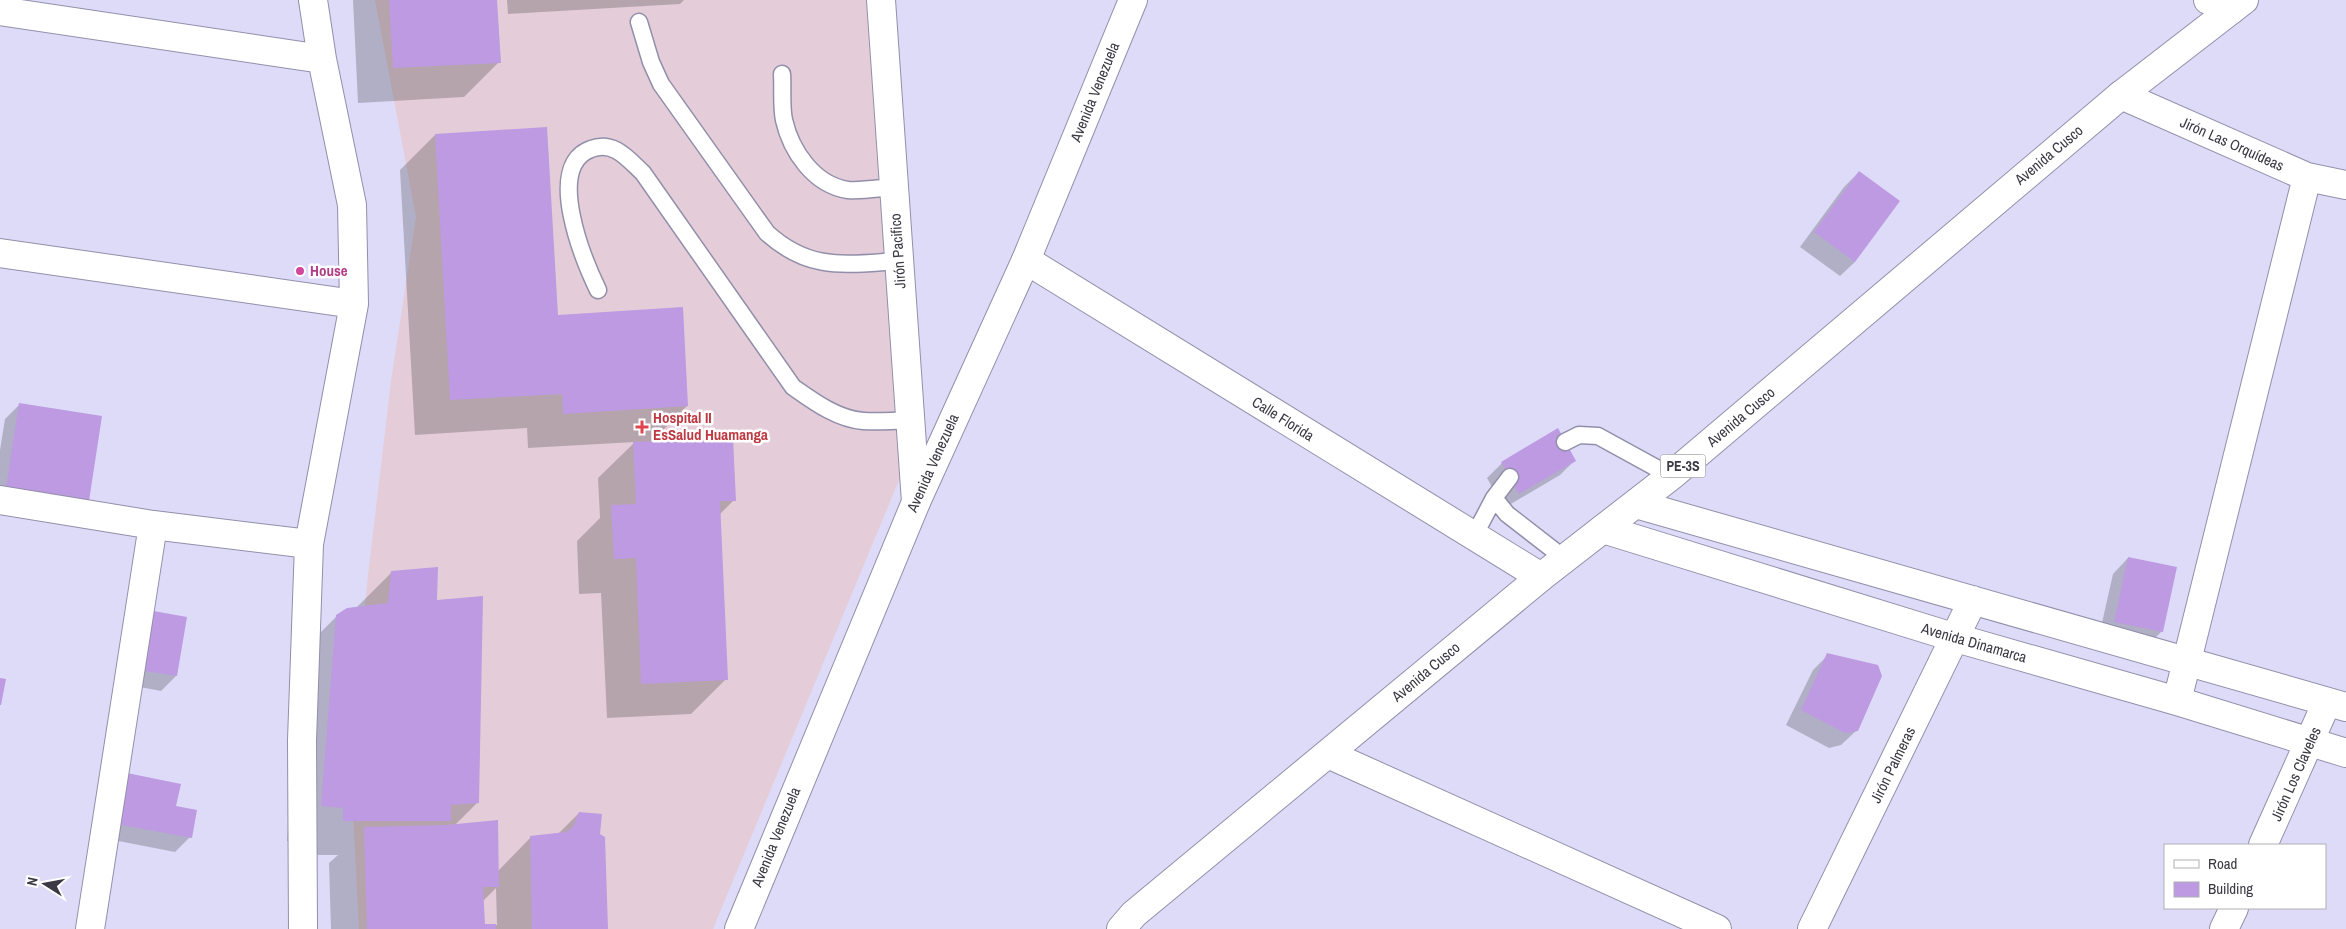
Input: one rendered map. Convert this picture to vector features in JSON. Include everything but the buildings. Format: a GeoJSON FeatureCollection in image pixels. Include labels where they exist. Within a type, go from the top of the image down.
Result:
{"type":"FeatureCollection","features":[{"type":"Feature","properties":{"kind":"main road"},"geometry":{"type":"LineString","coordinates":[[303,929],[302,740],[309,544],[354,304],[352,205],[322,59],[313,0]]}},
{"type":"Feature","properties":{"kind":"main road","name":"Jirón Pacifico"},"geometry":{"type":"LineString","coordinates":[[881,0],[916,502]]}},
{"type":"Feature","properties":{"kind":"main road","name":"Avenida Venezuela"},"geometry":{"type":"LineString","coordinates":[[739,929],[916,502],[1026,260],[1133,0]]}},
{"type":"Feature","properties":{"kind":"main road","name":"Avenida Cusco"},"geometry":{"type":"LineString","coordinates":[[1121,929],[1134,914],[1541,577],[1672,476],[2228,3]]}},
{"type":"Feature","properties":{"kind":"main road"},"geometry":{"type":"LineString","coordinates":[[0,11],[322,59]]}},
{"type":"Feature","properties":{"kind":"main road","name":"Jirón Las Orquídeas"},"geometry":{"type":"LineString","coordinates":[[2121,95],[2307,177],[2346,185]]}},
{"type":"Feature","properties":{"kind":"main road"},"geometry":{"type":"LineString","coordinates":[[2177,701],[2307,177]]}},
{"type":"Feature","properties":{"kind":"main road"},"geometry":{"type":"LineString","coordinates":[[0,253],[354,304]]}},
{"type":"Feature","properties":{"kind":"main road","name":"Calle Florida"},"geometry":{"type":"LineString","coordinates":[[1026,260],[1541,577]]}},
{"type":"Feature","properties":{"kind":"main road"},"geometry":{"type":"LineString","coordinates":[[0,500],[153,525],[309,544]]}},
{"type":"Feature","properties":{"kind":"main road"},"geometry":{"type":"LineString","coordinates":[[1636,504],[2337,704]]}},
{"type":"Feature","properties":{"kind":"main road"},"geometry":{"type":"LineString","coordinates":[[90,929],[153,525]]}},
{"type":"Feature","properties":{"kind":"main road","name":"Avenida Dinamarca"},"geometry":{"type":"LineString","coordinates":[[1604,529],[1956,638],[2177,701],[2346,753]]}},
{"type":"Feature","properties":{"kind":"main road","name":"Jirón Palmeras"},"geometry":{"type":"LineString","coordinates":[[1812,929],[1973,600]]}},
{"type":"Feature","properties":{"kind":"main road","name":"Jirón Los Claveles"},"geometry":{"type":"LineString","coordinates":[[2263,844],[2310,743],[2337,704]]}},
{"type":"Feature","properties":{"kind":"main road"},"geometry":{"type":"LineString","coordinates":[[1328,754],[1718,929]]}},
{"type":"Feature","properties":{"kind":"main road"},"geometry":{"type":"LineString","coordinates":[[2224,929],[2234,909]]}},
{"type":"Feature","properties":{"kind":"lane"},"geometry":{"type":"LineString","coordinates":[[639,22],[651,62],[674,104],[767,233],[781,246],[797,255],[826,263],[899,261]]}},
{"type":"Feature","properties":{"kind":"lane"},"geometry":{"type":"LineString","coordinates":[[782,74],[784,118],[789,138],[798,156],[809,169],[822,180],[848,190],[894,187]]}},
{"type":"Feature","properties":{"kind":"lane"},"geometry":{"type":"LineString","coordinates":[[598,290],[583,260],[574,230],[569,183],[577,160],[588,150],[607,147],[624,154],[643,173],[794,387],[815,402],[838,414],[862,421],[910,420]]}},
{"type":"Feature","properties":{"kind":"lane"},"geometry":{"type":"LineString","coordinates":[[1565,442],[1579,434],[1598,436],[1672,476]]}},
{"type":"Feature","properties":{"kind":"lane"},"geometry":{"type":"LineString","coordinates":[[1474,536],[1494,498],[1510,477]]}},
{"type":"Feature","properties":{"kind":"lane"},"geometry":{"type":"LineString","coordinates":[[1494,498],[1507,514],[1565,560]]}},
{"type":"Feature","properties":{"kind":"shaded area","name":"Hospital II EsSalud Huamanga"},"geometry":{"type":"Polygon","coordinates":[[[375,0],[870,0],[902,473],[713,929],[359,929],[350,754],[368,575],[391,381],[416,217],[375,0]]]}},
{"type":"Feature","properties":{"kind":"place","name":"House"},"geometry":{"type":"Point","coordinates":[300,271]}},
{"type":"Feature","properties":{"kind":"place","name":"Hospital II EsSalud Huamanga"},"geometry":{"type":"Point","coordinates":[642,427]}}]}
